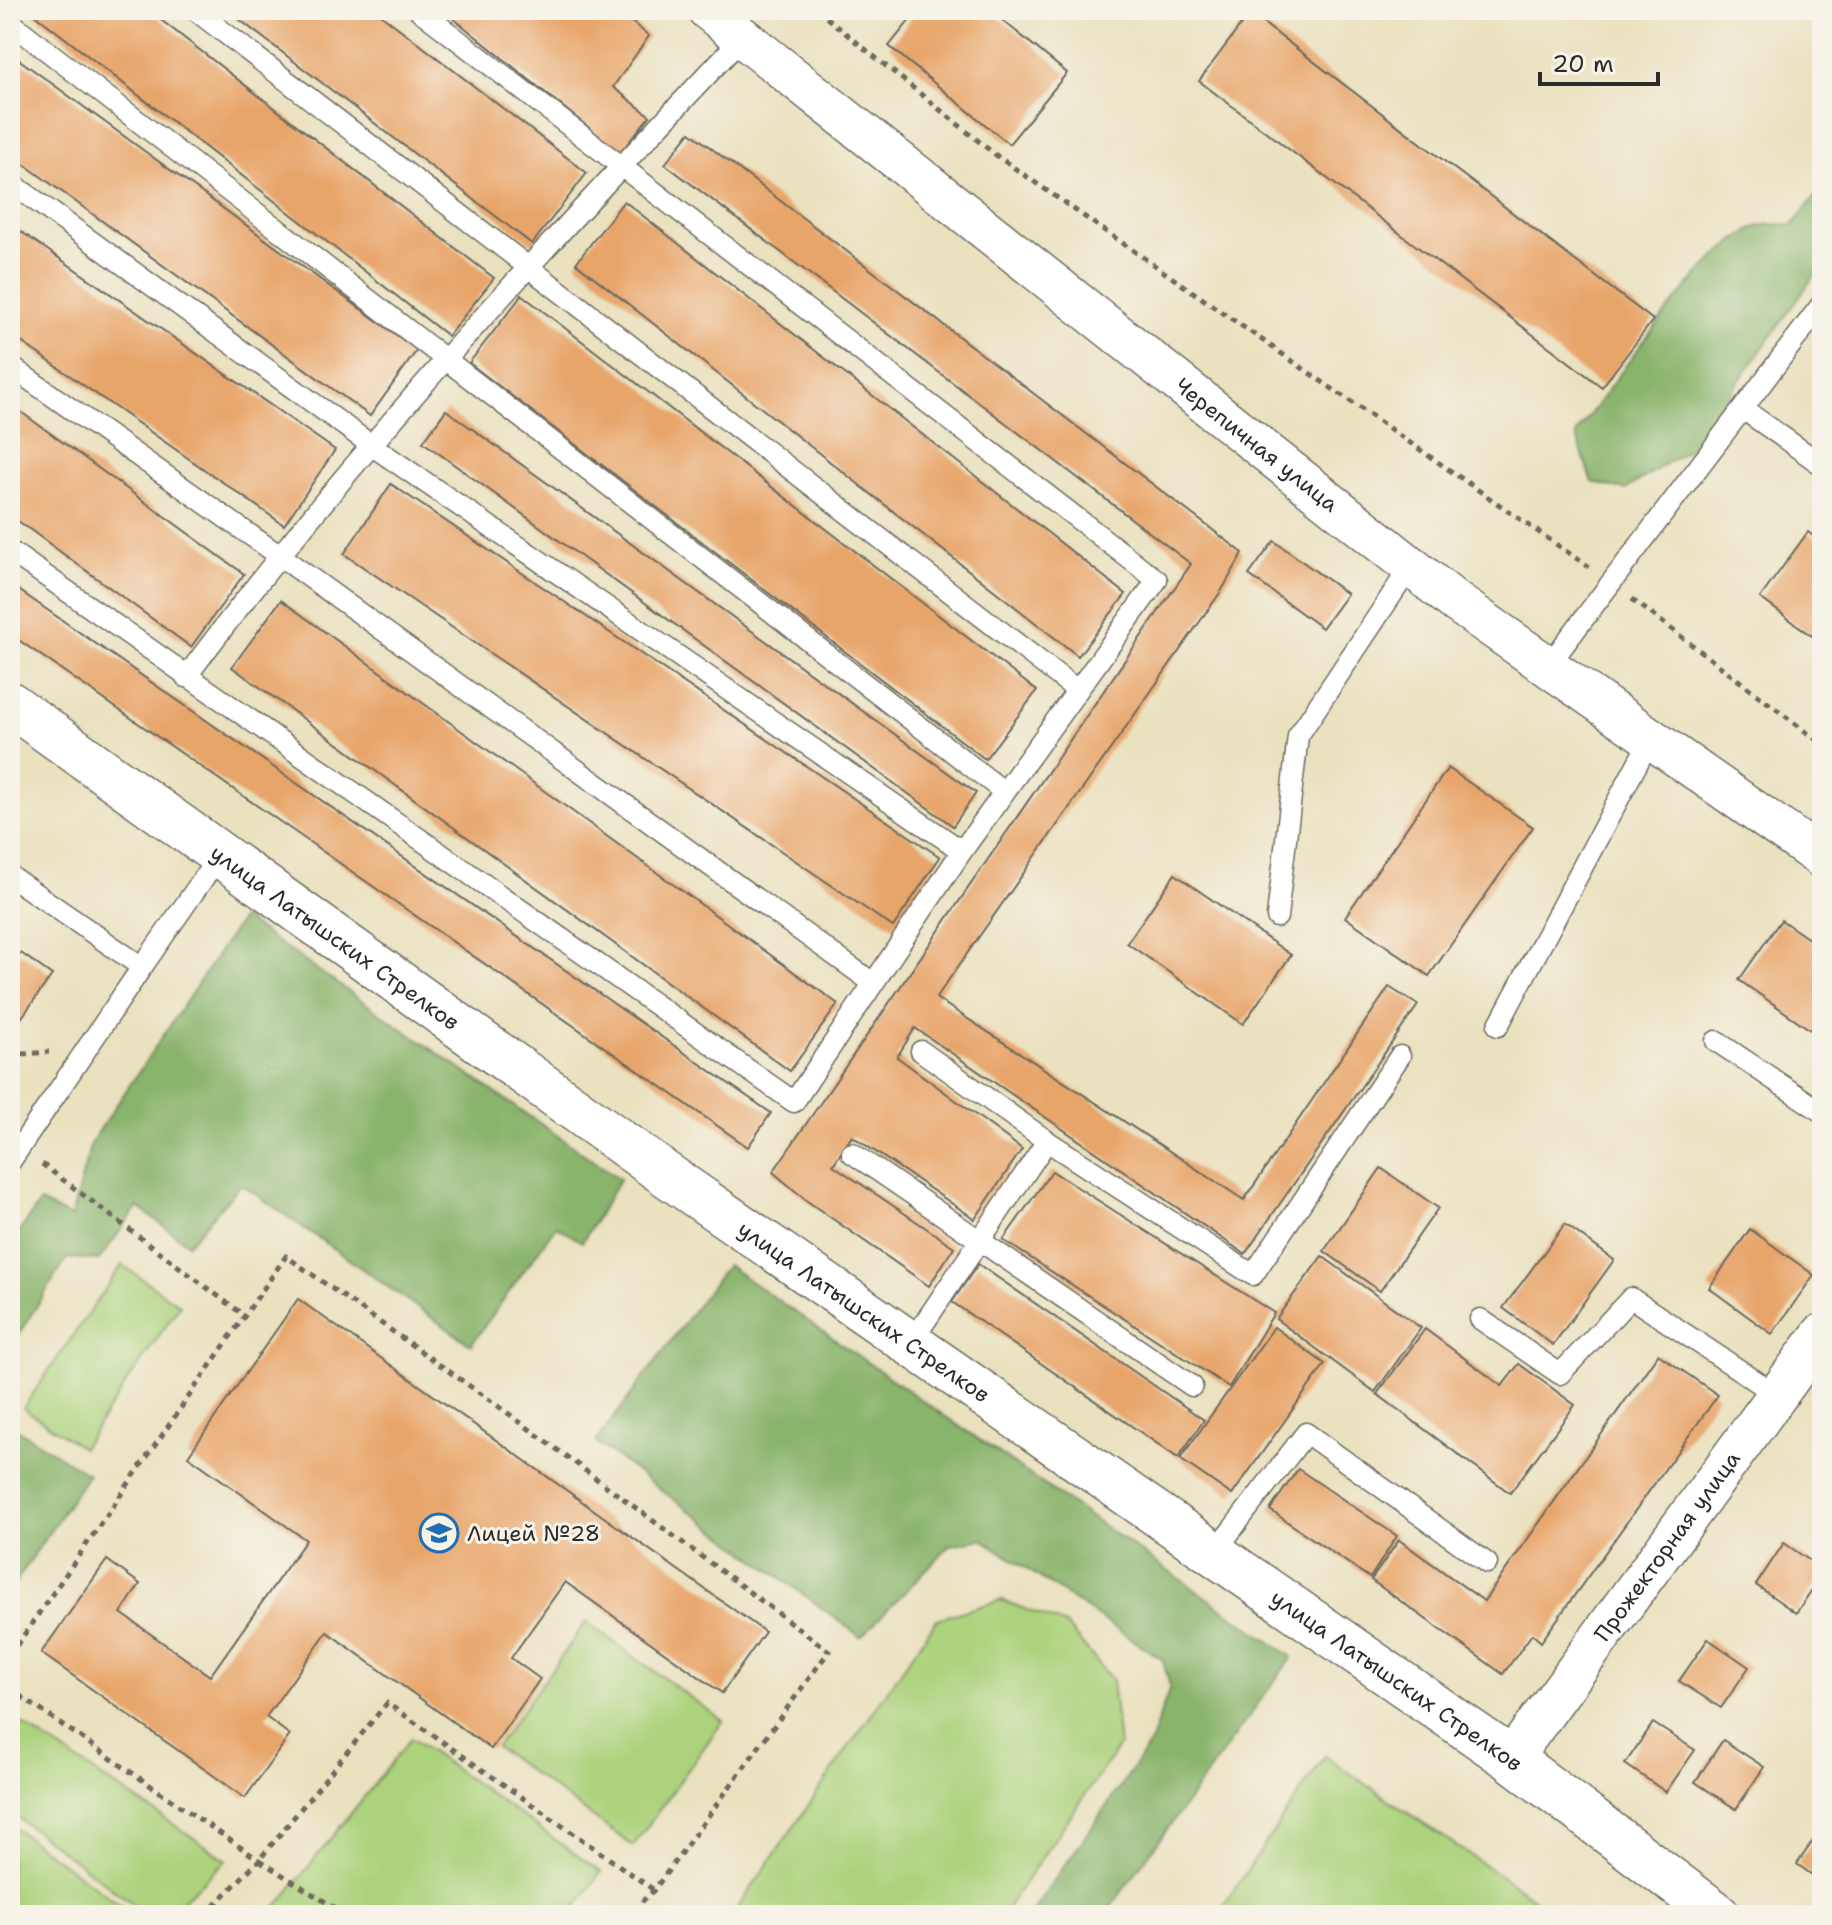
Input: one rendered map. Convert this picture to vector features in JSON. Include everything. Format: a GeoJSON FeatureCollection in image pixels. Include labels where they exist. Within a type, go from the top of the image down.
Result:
{"type":"FeatureCollection","features":[{"type":"Feature","properties":{"kind":"street","name":"Черепичная улица"},"geometry":{"type":"LineString","coordinates":[[708,10],[1411,566],[1822,858]]}},
{"type":"Feature","properties":{"kind":"street","name":"улица Латышских Стрелков"},"geometry":{"type":"LineString","coordinates":[[10,704],[664,1173],[1511,1759],[1718,1915]]}},
{"type":"Feature","properties":{"kind":"street","name":"Прожекторная улица"},"geometry":{"type":"LineString","coordinates":[[1511,1759],[1822,1334]]}},
{"type":"Feature","properties":{"kind":"lane"},"geometry":{"type":"LineString","coordinates":[[195,10],[1077,690]]}},
{"type":"Feature","properties":{"kind":"lane"},"geometry":{"type":"LineString","coordinates":[[10,551],[794,1102],[1003,791],[1157,580],[619,168],[419,10]]}},
{"type":"Feature","properties":{"kind":"lane"},"geometry":{"type":"LineString","coordinates":[[10,22],[1003,791]]}},
{"type":"Feature","properties":{"kind":"lane"},"geometry":{"type":"LineString","coordinates":[[186,677],[280,556],[444,358],[743,37]]}},
{"type":"Feature","properties":{"kind":"lane"},"geometry":{"type":"LineString","coordinates":[[10,182],[371,445],[962,851]]}},
{"type":"Feature","properties":{"kind":"lane"},"geometry":{"type":"LineString","coordinates":[[1548,666],[1822,304]]}},
{"type":"Feature","properties":{"kind":"lane"},"geometry":{"type":"LineString","coordinates":[[10,366],[280,556],[873,983]]}},
{"type":"Feature","properties":{"kind":"lane"},"geometry":{"type":"LineString","coordinates":[[1743,409],[1822,465]]}},
{"type":"Feature","properties":{"kind":"lane"},"geometry":{"type":"LineString","coordinates":[[1277,917],[1298,736],[1411,566]]}},
{"type":"Feature","properties":{"kind":"lane"},"geometry":{"type":"LineString","coordinates":[[1498,1026],[1651,738]]}},
{"type":"Feature","properties":{"kind":"lane"},"geometry":{"type":"LineString","coordinates":[[15,1155],[221,853]]}},
{"type":"Feature","properties":{"kind":"lane"},"geometry":{"type":"LineString","coordinates":[[10,876],[142,967]]}},
{"type":"Feature","properties":{"kind":"lane"},"geometry":{"type":"LineString","coordinates":[[1716,1041],[1822,1112]]}},
{"type":"Feature","properties":{"kind":"lane"},"geometry":{"type":"LineString","coordinates":[[921,1051],[1047,1141],[1253,1275],[1400,1056]]}},
{"type":"Feature","properties":{"kind":"lane"},"geometry":{"type":"LineString","coordinates":[[910,1344],[1047,1141]]}},
{"type":"Feature","properties":{"kind":"lane"},"geometry":{"type":"LineString","coordinates":[[852,1153],[1192,1386]]}},
{"type":"Feature","properties":{"kind":"lane"},"geometry":{"type":"LineString","coordinates":[[1480,1319],[1560,1374],[1631,1298],[1777,1395]]}},
{"type":"Feature","properties":{"kind":"lane"},"geometry":{"type":"LineString","coordinates":[[1214,1553],[1306,1433],[1487,1563]]}},
{"type":"Feature","properties":{"kind":"path"},"geometry":{"type":"LineString","coordinates":[[817,10],[997,156],[1611,583],[1822,744]]}},
{"type":"Feature","properties":{"kind":"path"},"geometry":{"type":"LineString","coordinates":[[15,1155],[242,1314]]}},
{"type":"Feature","properties":{"kind":"path"},"geometry":{"type":"LineString","coordinates":[[10,1655],[242,1314],[286,1256],[505,1411],[829,1651],[654,1890],[628,1915]]}},
{"type":"Feature","properties":{"kind":"path"},"geometry":{"type":"LineString","coordinates":[[10,1689],[259,1860],[346,1915]]}},
{"type":"Feature","properties":{"kind":"path"},"geometry":{"type":"LineString","coordinates":[[205,1915],[259,1860],[387,1703],[654,1890]]}},
{"type":"Feature","properties":{"kind":"green space"},"geometry":{"type":"Polygon","coordinates":[[[1822,187],[1822,265],[1692,447],[1625,490],[1592,482],[1576,434],[1660,320],[1710,263],[1734,241],[1761,225],[1793,225],[1822,187]]]}},
{"type":"Feature","properties":{"kind":"green space"},"geometry":{"type":"Polygon","coordinates":[[[242,918],[620,1179],[582,1242],[556,1226],[471,1345],[241,1184],[188,1244],[138,1207],[99,1260],[67,1258],[10,1348],[10,1245],[40,1202],[71,1217],[91,1143],[242,918]]]}},
{"type":"Feature","properties":{"kind":"green space"},"geometry":{"type":"Polygon","coordinates":[[[122,1265],[180,1305],[82,1448],[23,1408],[122,1265]]]}},
{"type":"Feature","properties":{"kind":"green space"},"geometry":{"type":"Polygon","coordinates":[[[727,1265],[1292,1657],[1105,1915],[1030,1915],[1150,1744],[1170,1687],[1163,1660],[982,1539],[950,1545],[861,1637],[596,1442],[727,1265]]]}},
{"type":"Feature","properties":{"kind":"green space"},"geometry":{"type":"Polygon","coordinates":[[[10,1425],[88,1474],[10,1591],[10,1425]]]}},
{"type":"Feature","properties":{"kind":"green space"},"geometry":{"type":"Polygon","coordinates":[[[1001,1600],[1066,1625],[1112,1680],[1119,1746],[1002,1915],[733,1915],[937,1619],[1001,1600]]]}},
{"type":"Feature","properties":{"kind":"green space"},"geometry":{"type":"Polygon","coordinates":[[[586,1622],[723,1721],[633,1846],[496,1747],[586,1622]]]}},
{"type":"Feature","properties":{"kind":"green space"},"geometry":{"type":"Polygon","coordinates":[[[10,1716],[227,1860],[167,1915],[148,1915],[10,1812],[10,1716]]]}},
{"type":"Feature","properties":{"kind":"green space"},"geometry":{"type":"Polygon","coordinates":[[[411,1738],[601,1872],[570,1915],[270,1915],[411,1738]]]}},
{"type":"Feature","properties":{"kind":"green space"},"geometry":{"type":"Polygon","coordinates":[[[1325,1756],[1558,1915],[1217,1915],[1325,1756]]]}},
{"type":"Feature","properties":{"kind":"green space"},"geometry":{"type":"Polygon","coordinates":[[[10,1825],[123,1907],[117,1915],[10,1915],[10,1825]]]}},
{"type":"Feature","properties":{"kind":"building"},"geometry":{"type":"Polygon","coordinates":[[[29,10],[148,10],[494,278],[448,336],[29,10]]]}},
{"type":"Feature","properties":{"kind":"building"},"geometry":{"type":"Polygon","coordinates":[[[227,10],[375,10],[587,173],[532,244],[227,10]]]}},
{"type":"Feature","properties":{"kind":"building"},"geometry":{"type":"Polygon","coordinates":[[[443,10],[617,10],[649,36],[613,87],[650,116],[620,153],[443,10]]]}},
{"type":"Feature","properties":{"kind":"building"},"geometry":{"type":"Polygon","coordinates":[[[918,10],[990,10],[1067,73],[1009,144],[889,46],[918,10]]]}},
{"type":"Feature","properties":{"kind":"building"},"geometry":{"type":"Polygon","coordinates":[[[1250,13],[1653,320],[1602,387],[1199,81],[1250,13]]]}},
{"type":"Feature","properties":{"kind":"building"},"geometry":{"type":"Polygon","coordinates":[[[10,53],[417,350],[370,416],[10,154],[10,53]]]}},
{"type":"Feature","properties":{"kind":"building"},"geometry":{"type":"Polygon","coordinates":[[[690,132],[1243,553],[1222,590],[936,998],[1244,1200],[1389,987],[1418,1005],[1245,1254],[915,1028],[897,1057],[1022,1149],[975,1219],[852,1136],[833,1165],[954,1247],[929,1286],[807,1201],[773,1172],[1191,564],[665,164],[690,132]]]}},
{"type":"Feature","properties":{"kind":"building"},"geometry":{"type":"Polygon","coordinates":[[[624,201],[1126,594],[1078,656],[576,263],[624,201]]]}},
{"type":"Feature","properties":{"kind":"building"},"geometry":{"type":"Polygon","coordinates":[[[10,224],[335,450],[284,525],[10,334],[10,224]]]}},
{"type":"Feature","properties":{"kind":"building"},"geometry":{"type":"Polygon","coordinates":[[[522,295],[1037,691],[985,759],[469,363],[522,295]]]}},
{"type":"Feature","properties":{"kind":"building"},"geometry":{"type":"Polygon","coordinates":[[[10,404],[244,574],[191,647],[10,515],[10,404]]]}},
{"type":"Feature","properties":{"kind":"building"},"geometry":{"type":"Polygon","coordinates":[[[446,410],[976,793],[953,826],[423,442],[446,410]]]}},
{"type":"Feature","properties":{"kind":"building"},"geometry":{"type":"Polygon","coordinates":[[[391,484],[940,857],[893,927],[344,554],[391,484]]]}},
{"type":"Feature","properties":{"kind":"building"},"geometry":{"type":"Polygon","coordinates":[[[1808,532],[1822,543],[1822,643],[1760,598],[1808,532]]]}},
{"type":"Feature","properties":{"kind":"building"},"geometry":{"type":"Polygon","coordinates":[[[1274,541],[1347,594],[1322,628],[1249,575],[1274,541]]]}},
{"type":"Feature","properties":{"kind":"building"},"geometry":{"type":"Polygon","coordinates":[[[10,584],[771,1113],[748,1147],[10,634],[10,584]]]}},
{"type":"Feature","properties":{"kind":"building"},"geometry":{"type":"Polygon","coordinates":[[[281,600],[838,1004],[790,1071],[232,667],[281,600]]]}},
{"type":"Feature","properties":{"kind":"building"},"geometry":{"type":"Polygon","coordinates":[[[1448,768],[1533,827],[1429,976],[1345,917],[1448,768]]]}},
{"type":"Feature","properties":{"kind":"building"},"geometry":{"type":"Polygon","coordinates":[[[1175,874],[1291,955],[1243,1024],[1127,943],[1175,874]]]}},
{"type":"Feature","properties":{"kind":"building"},"geometry":{"type":"Polygon","coordinates":[[[1781,920],[1822,948],[1822,1038],[1739,980],[1781,920]]]}},
{"type":"Feature","properties":{"kind":"building"},"geometry":{"type":"Polygon","coordinates":[[[21,953],[52,975],[10,1034],[10,957],[15,960],[21,953]]]}},
{"type":"Feature","properties":{"kind":"building"},"geometry":{"type":"Polygon","coordinates":[[[1381,1168],[1438,1208],[1380,1291],[1324,1251],[1381,1168]]]}},
{"type":"Feature","properties":{"kind":"building"},"geometry":{"type":"Polygon","coordinates":[[[1052,1171],[1274,1313],[1229,1387],[1003,1240],[1052,1171]]]}},
{"type":"Feature","properties":{"kind":"building"},"geometry":{"type":"Polygon","coordinates":[[[1565,1224],[1614,1260],[1553,1345],[1503,1308],[1565,1224]]]}},
{"type":"Feature","properties":{"kind":"building"},"geometry":{"type":"Polygon","coordinates":[[[1750,1229],[1814,1275],[1772,1334],[1709,1288],[1750,1229]]]}},
{"type":"Feature","properties":{"kind":"building"},"geometry":{"type":"Polygon","coordinates":[[[1322,1256],[1421,1328],[1375,1392],[1276,1319],[1322,1256]]]}},
{"type":"Feature","properties":{"kind":"building"},"geometry":{"type":"Polygon","coordinates":[[[978,1264],[1204,1420],[1178,1458],[952,1302],[978,1264]]]}},
{"type":"Feature","properties":{"kind":"building"},"geometry":{"type":"Polygon","coordinates":[[[298,1299],[765,1632],[722,1693],[565,1582],[511,1658],[540,1679],[491,1749],[327,1632],[266,1717],[290,1735],[245,1798],[41,1653],[107,1560],[140,1584],[121,1613],[210,1676],[306,1540],[188,1456],[298,1299]]]}},
{"type":"Feature","properties":{"kind":"building"},"geometry":{"type":"Polygon","coordinates":[[[1274,1327],[1325,1364],[1232,1495],[1180,1459],[1274,1327]]]}},
{"type":"Feature","properties":{"kind":"building"},"geometry":{"type":"Polygon","coordinates":[[[1425,1329],[1502,1386],[1519,1364],[1575,1405],[1510,1493],[1377,1394],[1425,1329]]]}},
{"type":"Feature","properties":{"kind":"building"},"geometry":{"type":"Polygon","coordinates":[[[1658,1354],[1718,1395],[1541,1642],[1532,1634],[1503,1674],[1371,1580],[1399,1540],[1484,1601],[1658,1354]]]}},
{"type":"Feature","properties":{"kind":"building"},"geometry":{"type":"Polygon","coordinates":[[[1298,1469],[1397,1536],[1370,1578],[1270,1510],[1298,1469]]]}},
{"type":"Feature","properties":{"kind":"building"},"geometry":{"type":"Polygon","coordinates":[[[1784,1543],[1822,1569],[1822,1575],[1796,1613],[1756,1585],[1784,1543]]]}},
{"type":"Feature","properties":{"kind":"building"},"geometry":{"type":"Polygon","coordinates":[[[1708,1639],[1749,1667],[1721,1708],[1679,1681],[1708,1639]]]}},
{"type":"Feature","properties":{"kind":"building"},"geometry":{"type":"Polygon","coordinates":[[[1653,1723],[1695,1750],[1666,1792],[1625,1764],[1653,1723]]]}},
{"type":"Feature","properties":{"kind":"building"},"geometry":{"type":"Polygon","coordinates":[[[1723,1740],[1764,1767],[1736,1809],[1695,1782],[1723,1740]]]}},
{"type":"Feature","properties":{"kind":"building"},"geometry":{"type":"Polygon","coordinates":[[[1822,1828],[1822,1882],[1797,1864],[1822,1828]]]}},
{"type":"Feature","properties":{"kind":"place","name":"Лицей №28"},"geometry":{"type":"Point","coordinates":[439,1533]}}]}
